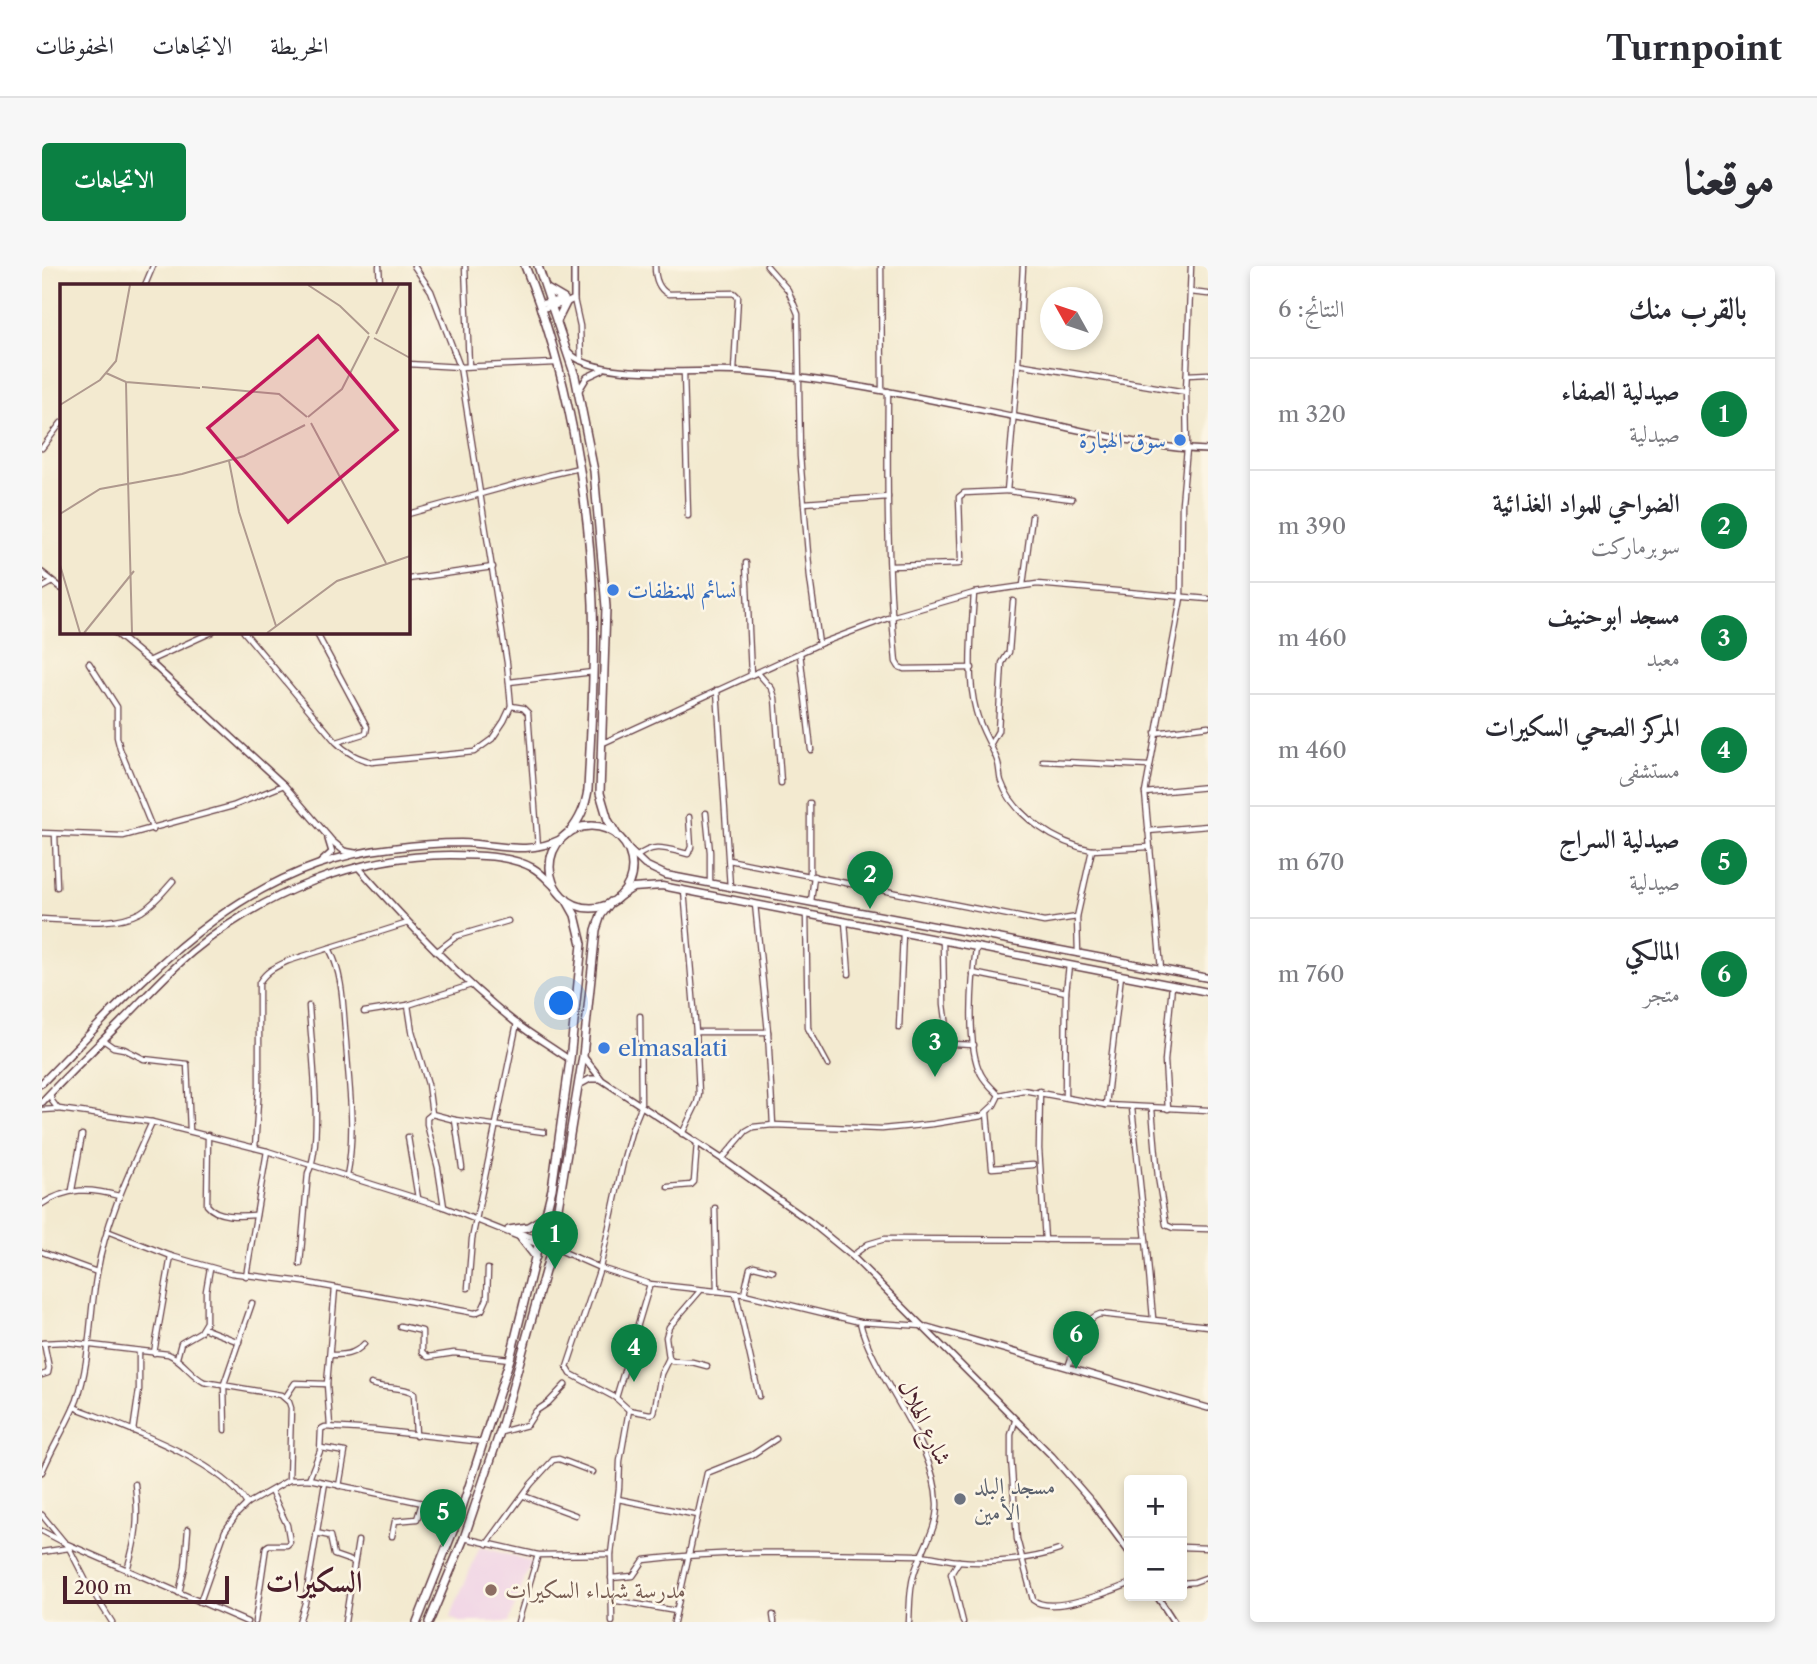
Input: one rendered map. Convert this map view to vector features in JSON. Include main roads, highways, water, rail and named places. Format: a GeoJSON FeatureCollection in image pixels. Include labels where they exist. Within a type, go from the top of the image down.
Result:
{"type":"FeatureCollection","features":[{"type":"Feature","properties":{"kind":"main road"},"geometry":{"type":"LineString","coordinates":[[525,266],[556,363],[580,468],[590,544],[593,672],[588,790],[579,819],[561,839],[552,855],[552,881],[556,889]]}},
{"type":"Feature","properties":{"kind":"main road"},"geometry":{"type":"LineString","coordinates":[[538,266],[566,348],[594,471],[606,607],[600,793],[608,820],[636,858],[666,875],[1208,978]]}},
{"type":"Feature","properties":{"kind":"main road"},"geometry":{"type":"LineString","coordinates":[[546,288],[569,301],[557,321]]}},
{"type":"Feature","properties":{"kind":"main road"},"geometry":{"type":"LineString","coordinates":[[569,832],[588,826],[608,829],[617,835]]}},
{"type":"Feature","properties":{"kind":"main road"},"geometry":{"type":"LineString","coordinates":[[42,1083],[183,943],[220,914],[315,865],[358,853],[390,848],[461,844],[538,848],[561,839]]}},
{"type":"Feature","properties":{"kind":"main road"},"geometry":{"type":"LineString","coordinates":[[619,897],[630,880],[631,859],[628,849]]}},
{"type":"Feature","properties":{"kind":"main road"},"geometry":{"type":"LineString","coordinates":[[42,1102],[192,952],[236,920],[291,891],[358,867],[429,855],[495,858],[533,868],[566,899],[575,915],[582,944],[570,1060],[552,1189],[510,1359],[484,1443],[461,1511],[416,1622]]}},
{"type":"Feature","properties":{"kind":"main road"},"geometry":{"type":"LineString","coordinates":[[566,899],[583,907],[593,908],[611,902],[633,888],[662,886],[1208,992]]}},
{"type":"Feature","properties":{"kind":"main road"},"geometry":{"type":"LineString","coordinates":[[429,1622],[464,1538],[500,1432],[553,1247],[583,1056],[596,930],[601,915],[611,902]]}},
{"type":"Feature","properties":{"kind":"main road"},"geometry":{"type":"LineString","coordinates":[[131,993],[141,1002]]}},
{"type":"Feature","properties":{"kind":"main road"},"geometry":{"type":"LineString","coordinates":[[509,1230],[528,1227],[545,1216]]}},
{"type":"Feature","properties":{"kind":"main road"},"geometry":{"type":"LineString","coordinates":[[521,1238],[536,1257]]}},
{"type":"Feature","properties":{"kind":"place","name":"سوق الهبارة"},"geometry":{"type":"Point","coordinates":[1180,440]}},
{"type":"Feature","properties":{"kind":"place","name":"نسائم للمنظفات"},"geometry":{"type":"Point","coordinates":[613,590]}},
{"type":"Feature","properties":{"kind":"place","name":"الضواحي للمواد الغذائية"},"geometry":{"type":"Point","coordinates":[870,909]}},
{"type":"Feature","properties":{"kind":"place","name":"elmasalati"},"geometry":{"type":"Point","coordinates":[604,1048]}},
{"type":"Feature","properties":{"kind":"place","name":"مسجد ابوحنيف"},"geometry":{"type":"Point","coordinates":[935,1077]}},
{"type":"Feature","properties":{"kind":"place","name":"صيدلية الصفاء"},"geometry":{"type":"Point","coordinates":[555,1269]}},
{"type":"Feature","properties":{"kind":"place","name":"المالكي"},"geometry":{"type":"Point","coordinates":[1076,1369]}},
{"type":"Feature","properties":{"kind":"place","name":"المركز الصحي السكيرات"},"geometry":{"type":"Point","coordinates":[634,1382]}},
{"type":"Feature","properties":{"kind":"place","name":"مسجد البلد الأمين"},"geometry":{"type":"Point","coordinates":[960,1499]}},
{"type":"Feature","properties":{"kind":"place","name":"صيدلية السراج"},"geometry":{"type":"Point","coordinates":[443,1547]}},
{"type":"Feature","properties":{"kind":"place","name":"مدرسة شهداء السكيرات"},"geometry":{"type":"Point","coordinates":[491,1590]}},
{"type":"Feature","properties":{"kind":"district","name":"السكيرات"},"geometry":{"type":"Point","coordinates":[314,1581]}}]}
